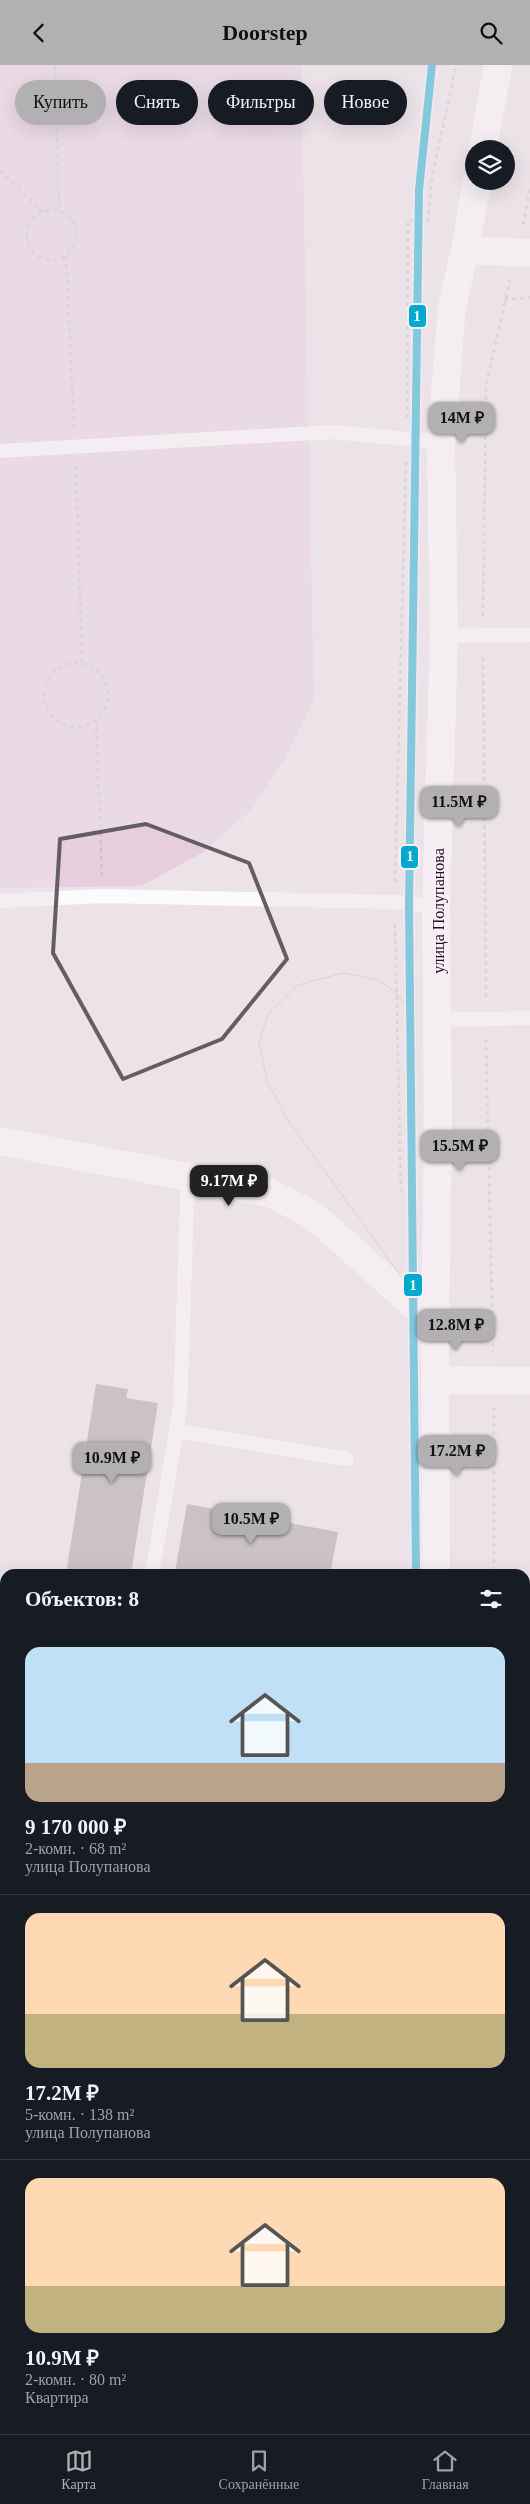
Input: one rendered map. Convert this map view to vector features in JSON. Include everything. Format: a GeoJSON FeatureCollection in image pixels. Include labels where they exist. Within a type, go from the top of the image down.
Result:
{"type":"FeatureCollection","features":[{"type":"Feature","properties":{"kind":"street"},"geometry":{"type":"LineString","coordinates":[[485,140],[498,65]]}},
{"type":"Feature","properties":{"kind":"street","name":"улица Полупанова"},"geometry":{"type":"LineString","coordinates":[[436,1569],[436,1380],[434,1324],[438,1222],[438,1020],[436,906],[444,636],[440,441],[452,307],[465,250],[475,190]]}},
{"type":"Feature","properties":{"kind":"street"},"geometry":{"type":"LineString","coordinates":[[465,250],[524,253]]}},
{"type":"Feature","properties":{"kind":"street"},"geometry":{"type":"LineString","coordinates":[[0,1141],[270,1193],[313,1215],[434,1324]]}},
{"type":"Feature","properties":{"kind":"street"},"geometry":{"type":"LineString","coordinates":[[436,1380],[530,1381]]}},
{"type":"Feature","properties":{"kind":"lane"},"geometry":{"type":"LineString","coordinates":[[0,451],[332,431],[407,440],[440,441]]}},
{"type":"Feature","properties":{"kind":"lane"},"geometry":{"type":"LineString","coordinates":[[444,636],[530,635]]}},
{"type":"Feature","properties":{"kind":"lane"},"geometry":{"type":"LineString","coordinates":[[0,901],[103,896],[394,902],[436,906]]}},
{"type":"Feature","properties":{"kind":"lane"},"geometry":{"type":"LineString","coordinates":[[438,1020],[486,1017],[530,1018]]}},
{"type":"Feature","properties":{"kind":"lane"},"geometry":{"type":"LineString","coordinates":[[153,1569],[180,1408],[188,1177]]}},
{"type":"Feature","properties":{"kind":"lane"},"geometry":{"type":"LineString","coordinates":[[176,1431],[347,1459]]}},
{"type":"Feature","properties":{"kind":"path"},"geometry":{"type":"LineString","coordinates":[[55,65],[59,211]]}},
{"type":"Feature","properties":{"kind":"path"},"geometry":{"type":"LineString","coordinates":[[401,1192],[394,902],[407,440],[408,220],[428,220],[432,178],[456,65]]}},
{"type":"Feature","properties":{"kind":"path"},"geometry":{"type":"LineString","coordinates":[[0,171],[43,212]]}},
{"type":"Feature","properties":{"kind":"path"},"geometry":{"type":"LineString","coordinates":[[494,1569],[494,1381],[486,1017],[483,635],[486,385],[504,300],[524,253],[530,188]]}},
{"type":"Feature","properties":{"kind":"path"},"geometry":{"type":"LineString","coordinates":[[59,211],[72,219],[77,235],[76,243],[66,256],[50,260],[35,253],[28,238],[31,223],[43,212],[59,211]]}},
{"type":"Feature","properties":{"kind":"path"},"geometry":{"type":"LineString","coordinates":[[504,300],[530,297]]}},
{"type":"Feature","properties":{"kind":"path"},"geometry":{"type":"LineString","coordinates":[[96,720],[86,726],[76,727],[65,725],[48,712],[44,702],[43,691],[52,672],[72,662],[82,663],[101,673],[106,682],[108,698],[103,713],[96,720],[103,896]]}},
{"type":"Feature","properties":{"kind":"highlighted area"},"geometry":{"type":"Polygon","coordinates":[[[146,824],[249,863],[287,959],[222,1039],[123,1079],[53,953],[60,839],[146,824]]]}},
{"type":"Feature","properties":{"kind":"shaded area"},"geometry":{"type":"Polygon","coordinates":[[[0,65],[301,65],[301,80],[208,80],[208,125],[302,125],[314,699],[286,757],[251,810],[202,853],[141,886],[0,888],[0,65]]]}},
{"type":"Feature","properties":{"kind":"building"},"geometry":{"type":"Polygon","coordinates":[[[96,1384],[128,1389],[126,1398],[158,1403],[132,1569],[67,1569],[96,1384]]]}},
{"type":"Feature","properties":{"kind":"building"},"geometry":{"type":"Polygon","coordinates":[[[187,1504],[338,1532],[331,1569],[176,1569],[187,1504]]]}},
{"type":"Feature","properties":{"kind":"tram line"},"geometry":{"type":"LineString","coordinates":[[410,1010],[397,994],[379,980],[343,973],[298,985],[268,1014],[259,1043],[267,1081],[287,1119],[413,1293]]}},
{"type":"Feature","properties":{"kind":"transit line","name":"1"},"geometry":{"type":"LineString","coordinates":[[416,1569],[409,905],[419,190],[432,65]]}}]}
